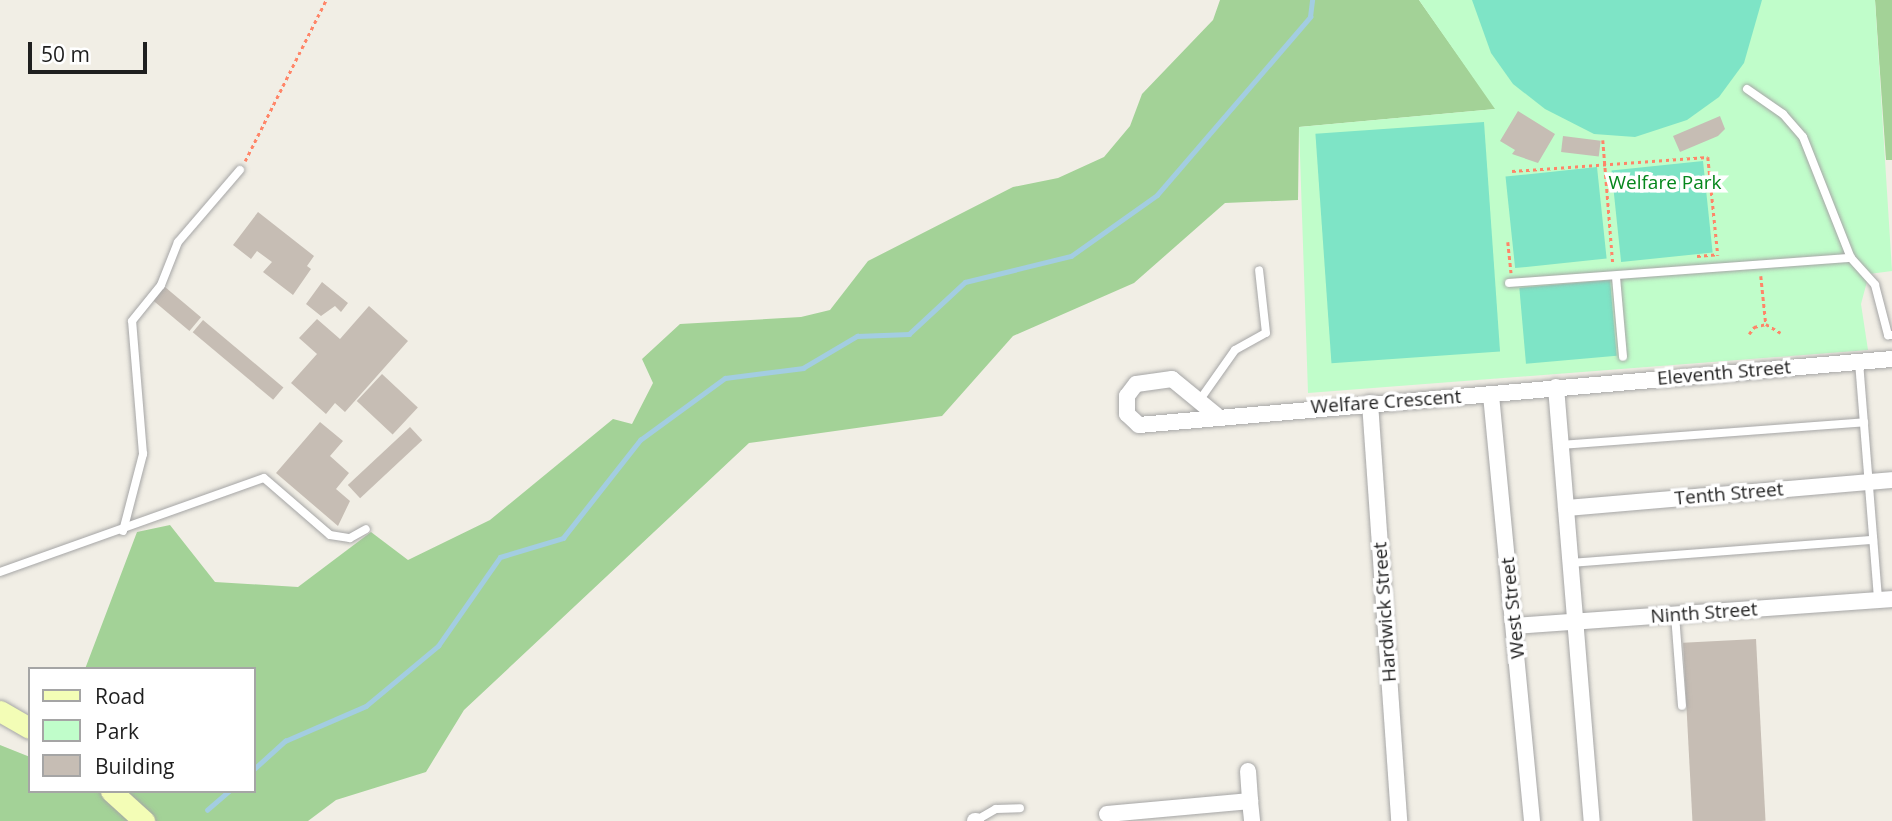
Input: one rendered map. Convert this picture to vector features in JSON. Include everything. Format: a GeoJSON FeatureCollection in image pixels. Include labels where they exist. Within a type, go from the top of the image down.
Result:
{"type":"FeatureCollection","features":[{"type":"Feature","properties":{"kind":"main road"},"geometry":{"type":"LineString","coordinates":[[0,711],[28,727]]}},
{"type":"Feature","properties":{"kind":"main road"},"geometry":{"type":"LineString","coordinates":[[113,793],[144,821]]}},
{"type":"Feature","properties":{"kind":"street","name":"Eleventh Street"},"geometry":{"type":"LineString","coordinates":[[1556,387],[1892,359]]}},
{"type":"Feature","properties":{"kind":"street","name":"Welfare Crescent"},"geometry":{"type":"LineString","coordinates":[[1216,415],[1172,379],[1136,384],[1127,396],[1127,414],[1139,425],[1216,415],[1556,387]]}},
{"type":"Feature","properties":{"kind":"street"},"geometry":{"type":"LineString","coordinates":[[1556,387],[1592,821]]}},
{"type":"Feature","properties":{"kind":"street","name":"West Street"},"geometry":{"type":"LineString","coordinates":[[1491,394],[1532,821]]}},
{"type":"Feature","properties":{"kind":"street","name":"Hardwick Street"},"geometry":{"type":"LineString","coordinates":[[1370,403],[1399,821]]}},
{"type":"Feature","properties":{"kind":"street","name":"Tenth Street"},"geometry":{"type":"LineString","coordinates":[[1566,508],[1892,480]]}},
{"type":"Feature","properties":{"kind":"street","name":"Ninth Street"},"geometry":{"type":"LineString","coordinates":[[1515,626],[1885,600]]}},
{"type":"Feature","properties":{"kind":"street"},"geometry":{"type":"LineString","coordinates":[[1248,771],[1252,821]]}},
{"type":"Feature","properties":{"kind":"street"},"geometry":{"type":"LineString","coordinates":[[1107,814],[1134,816],[1250,801]]}},
{"type":"Feature","properties":{"kind":"lane"},"geometry":{"type":"LineString","coordinates":[[1747,89],[1783,114],[1803,137],[1851,258],[1875,285],[1888,335],[1892,335]]}},
{"type":"Feature","properties":{"kind":"lane"},"geometry":{"type":"LineString","coordinates":[[123,531],[143,454],[132,321],[161,285],[178,242],[240,170]]}},
{"type":"Feature","properties":{"kind":"lane"},"geometry":{"type":"LineString","coordinates":[[1511,283],[1851,258]]}},
{"type":"Feature","properties":{"kind":"lane"},"geometry":{"type":"LineString","coordinates":[[1199,401],[1235,350],[1265,333],[1259,270]]}},
{"type":"Feature","properties":{"kind":"lane"},"geometry":{"type":"LineString","coordinates":[[1616,276],[1623,357]]}},
{"type":"Feature","properties":{"kind":"lane"},"geometry":{"type":"LineString","coordinates":[[1859,362],[1873,540],[1885,600]]}},
{"type":"Feature","properties":{"kind":"lane"},"geometry":{"type":"LineString","coordinates":[[1561,445],[1864,422]]}},
{"type":"Feature","properties":{"kind":"lane"},"geometry":{"type":"LineString","coordinates":[[0,572],[123,531],[264,478],[330,535],[350,538],[366,529]]}},
{"type":"Feature","properties":{"kind":"lane"},"geometry":{"type":"LineString","coordinates":[[1572,563],[1873,540]]}},
{"type":"Feature","properties":{"kind":"lane"},"geometry":{"type":"LineString","coordinates":[[1675,615],[1682,706]]}},
{"type":"Feature","properties":{"kind":"lane"},"geometry":{"type":"LineString","coordinates":[[976,821],[996,809],[1020,808]]}},
{"type":"Feature","properties":{"kind":"path"},"geometry":{"type":"LineString","coordinates":[[240,170],[326,0]]}},
{"type":"Feature","properties":{"kind":"path"},"geometry":{"type":"LineString","coordinates":[[1603,140],[1602,163],[1613,263]]}},
{"type":"Feature","properties":{"kind":"path"},"geometry":{"type":"LineString","coordinates":[[1512,170],[1708,157],[1720,268]]}},
{"type":"Feature","properties":{"kind":"path"},"geometry":{"type":"LineString","coordinates":[[1508,242],[1511,283]]}},
{"type":"Feature","properties":{"kind":"path"},"geometry":{"type":"LineString","coordinates":[[1760,265],[1766,324]]}},
{"type":"Feature","properties":{"kind":"path"},"geometry":{"type":"LineString","coordinates":[[1749,334],[1754,327],[1766,324],[1782,333]]}},
{"type":"Feature","properties":{"kind":"green space"},"geometry":{"type":"Polygon","coordinates":[[[1220,0],[1419,0],[1496,109],[1299,127],[1298,200],[1225,203],[1134,283],[1013,336],[942,416],[749,443],[464,710],[426,772],[336,800],[308,821],[0,821],[0,745],[28,756],[28,793],[256,793],[256,667],[86,667],[137,532],[170,525],[215,582],[298,587],[371,532],[408,560],[490,520],[613,419],[632,424],[653,383],[642,359],[680,324],[801,317],[830,310],[868,261],[1013,187],[1058,178],[1104,157],[1130,126],[1142,94],[1213,20],[1220,0]]]}},
{"type":"Feature","properties":{"kind":"green space","name":"Welfare Park"},"geometry":{"type":"Polygon","coordinates":[[[1419,0],[1875,0],[1892,271],[1869,274],[1861,304],[1868,350],[1308,393],[1299,127],[1495,109],[1419,0]]]}},
{"type":"Feature","properties":{"kind":"green space"},"geometry":{"type":"Polygon","coordinates":[[[1472,0],[1762,0],[1744,63],[1719,97],[1687,120],[1635,137],[1594,134],[1545,109],[1513,84],[1491,53],[1472,0]]]}},
{"type":"Feature","properties":{"kind":"green space"},"geometry":{"type":"Polygon","coordinates":[[[1875,0],[1892,0],[1892,160],[1886,160],[1875,0]]]}},
{"type":"Feature","properties":{"kind":"green space"},"geometry":{"type":"Polygon","coordinates":[[[1484,122],[1500,351],[1331,363],[1315,134],[1484,122]]]}},
{"type":"Feature","properties":{"kind":"green space"},"geometry":{"type":"Polygon","coordinates":[[[1703,161],[1713,252],[1621,262],[1612,171],[1703,161]]]}},
{"type":"Feature","properties":{"kind":"green space"},"geometry":{"type":"Polygon","coordinates":[[[1597,167],[1607,258],[1515,268],[1506,177],[1597,167]]]}},
{"type":"Feature","properties":{"kind":"green space"},"geometry":{"type":"Polygon","coordinates":[[[1610,280],[1617,356],[1526,364],[1519,288],[1610,280]]]}},
{"type":"Feature","properties":{"kind":"building"},"geometry":{"type":"Polygon","coordinates":[[[1518,111],[1555,134],[1538,163],[1512,154],[1515,150],[1500,141],[1518,111]]]}},
{"type":"Feature","properties":{"kind":"building"},"geometry":{"type":"Polygon","coordinates":[[[1720,116],[1725,129],[1718,136],[1680,152],[1673,136],[1720,116]]]}},
{"type":"Feature","properties":{"kind":"building"},"geometry":{"type":"Polygon","coordinates":[[[1563,136],[1601,141],[1599,157],[1561,152],[1563,136]]]}},
{"type":"Feature","properties":{"kind":"building"},"geometry":{"type":"Polygon","coordinates":[[[258,212],[314,256],[307,266],[311,269],[293,295],[263,272],[272,262],[257,251],[251,259],[233,245],[258,212]]]}},
{"type":"Feature","properties":{"kind":"building"},"geometry":{"type":"Polygon","coordinates":[[[322,282],[348,303],[341,312],[335,306],[321,316],[306,304],[322,282]]]}},
{"type":"Feature","properties":{"kind":"building"},"geometry":{"type":"Polygon","coordinates":[[[165,287],[201,317],[189,331],[153,301],[165,287]]]}},
{"type":"Feature","properties":{"kind":"building"},"geometry":{"type":"Polygon","coordinates":[[[369,306],[408,341],[345,412],[335,403],[326,414],[291,383],[317,354],[299,338],[317,319],[340,339],[369,306]]]}},
{"type":"Feature","properties":{"kind":"building"},"geometry":{"type":"Polygon","coordinates":[[[203,320],[283,387],[273,400],[193,332],[203,320]]]}},
{"type":"Feature","properties":{"kind":"building"},"geometry":{"type":"Polygon","coordinates":[[[382,374],[418,407],[393,434],[357,401],[382,374]]]}},
{"type":"Feature","properties":{"kind":"building"},"geometry":{"type":"Polygon","coordinates":[[[320,422],[343,441],[330,456],[349,473],[336,489],[350,501],[338,526],[276,473],[320,422]]]}},
{"type":"Feature","properties":{"kind":"building"},"geometry":{"type":"Polygon","coordinates":[[[410,427],[422,440],[360,498],[348,485],[410,427]]]}},
{"type":"Feature","properties":{"kind":"building"},"geometry":{"type":"Polygon","coordinates":[[[1756,639],[1766,821],[1692,821],[1683,643],[1756,639]]]}},
{"type":"Feature","properties":{"kind":"waterway"},"geometry":{"type":"LineString","coordinates":[[256,767],[285,741],[366,706],[438,646],[500,557],[563,538],[640,440],[725,378],[803,368],[857,336],[909,334],[965,282],[1071,256],[1157,195],[1310,17],[1312,0]]}},
{"type":"Feature","properties":{"kind":"waterway"},"geometry":{"type":"LineString","coordinates":[[207,810],[227,793]]}}]}
